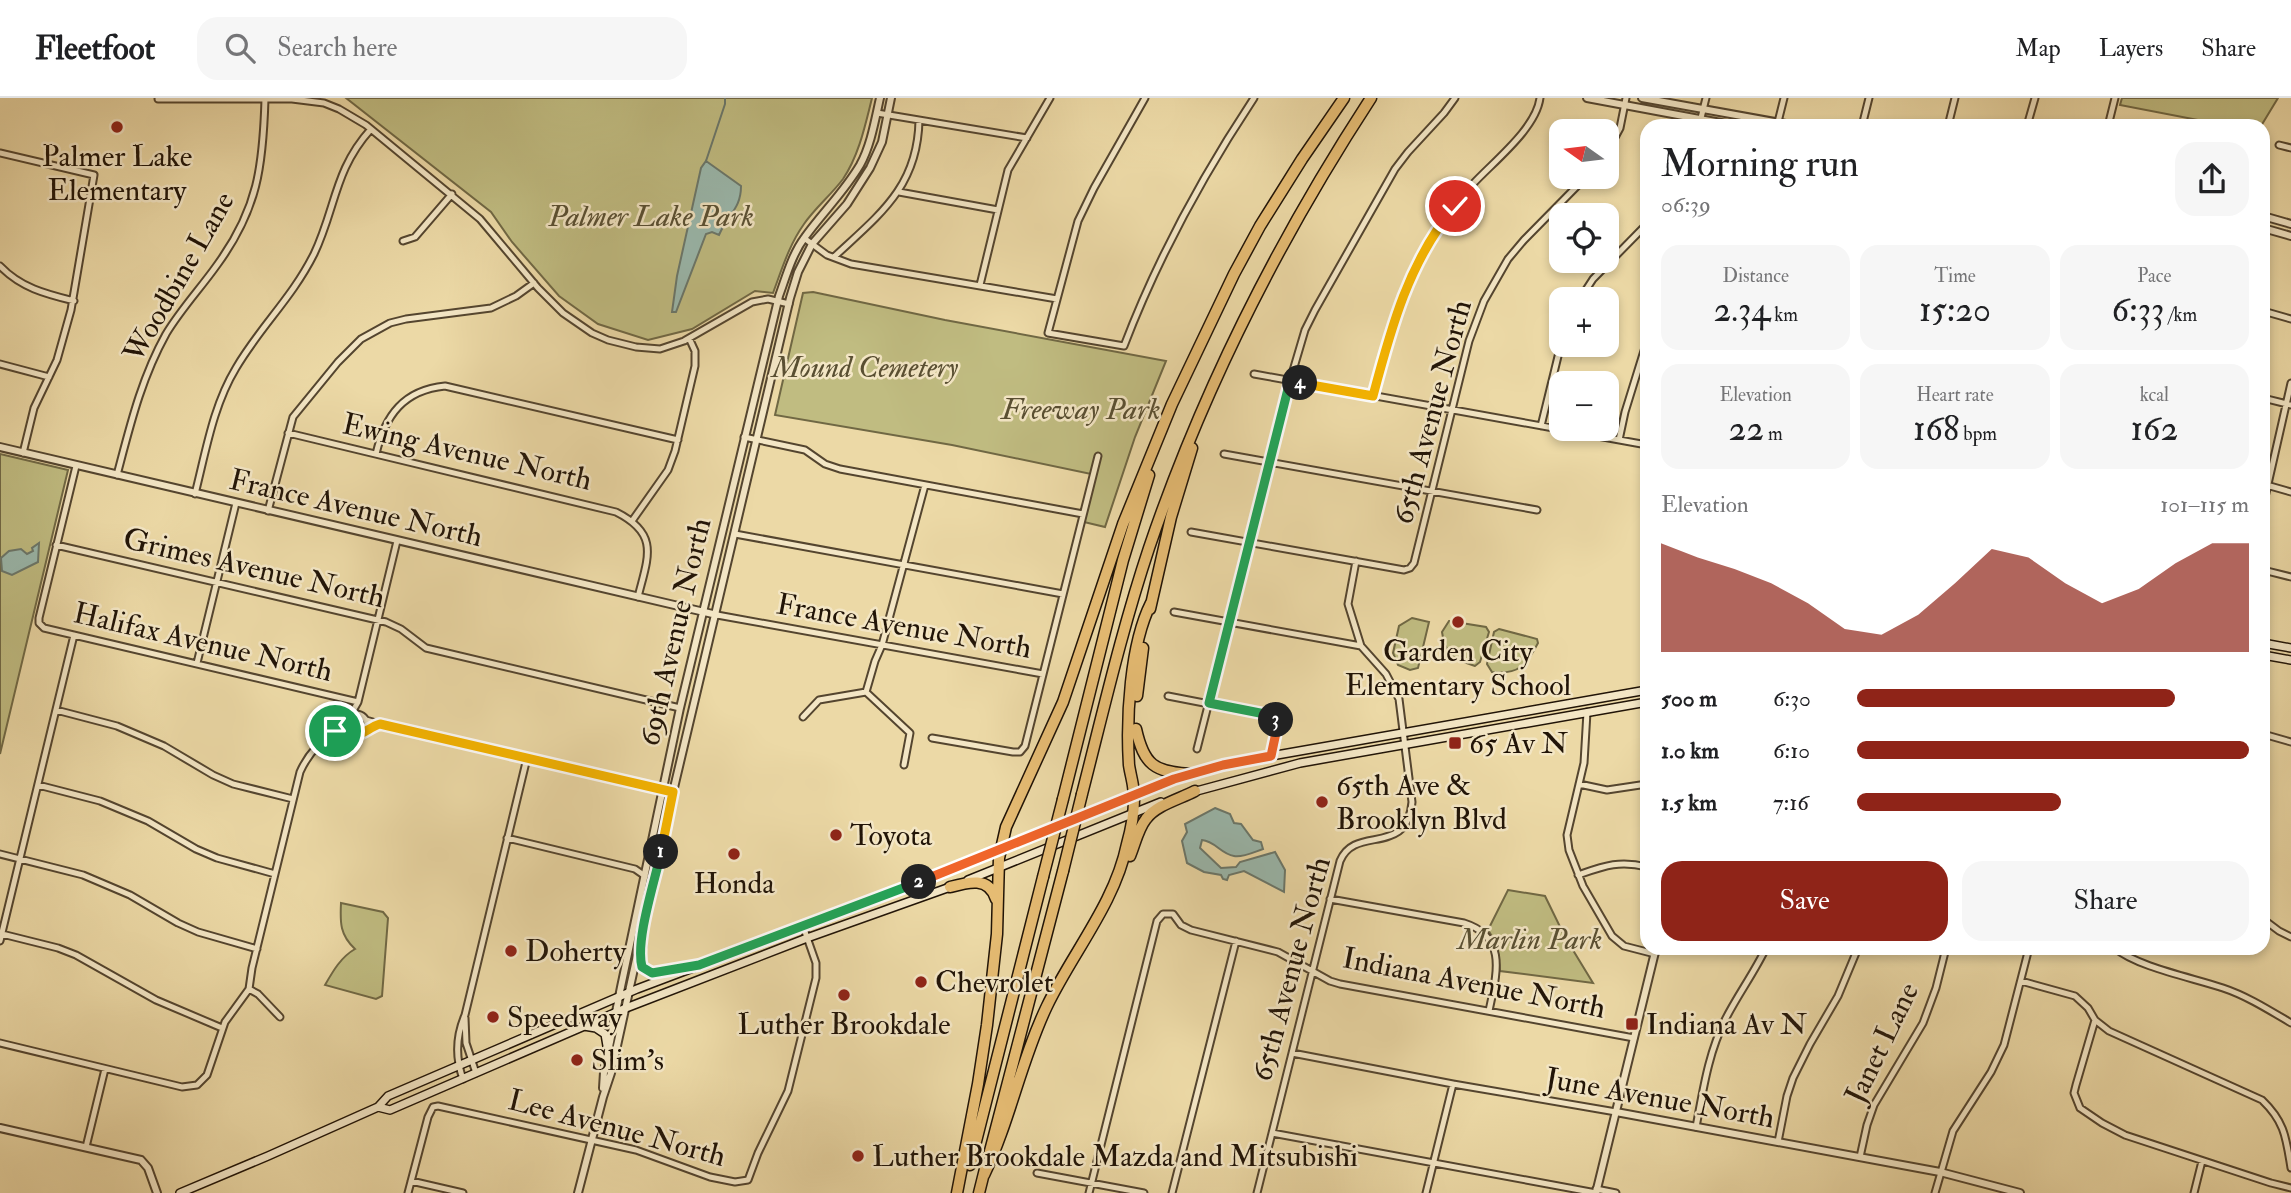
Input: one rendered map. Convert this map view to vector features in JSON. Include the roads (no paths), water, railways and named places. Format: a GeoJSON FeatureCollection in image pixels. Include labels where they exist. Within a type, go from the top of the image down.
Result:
{"type":"FeatureCollection","features":[{"type":"Feature","properties":{"kind":"highway"},"geometry":{"type":"LineString","coordinates":[[960,1193],[982,1062],[994,962],[1000,849],[1013,809],[1063,702],[1096,602],[1147,464],[1192,364],[1234,274],[1260,226],[1344,98]]}},
{"type":"Feature","properties":{"kind":"highway"},"geometry":{"type":"LineString","coordinates":[[979,1193],[1137,584],[1170,491],[1245,316],[1325,169],[1371,98]]}},
{"type":"Feature","properties":{"kind":"highway"},"geometry":{"type":"LineString","coordinates":[[960,1193],[1136,514],[1159,446],[1192,364]]}},
{"type":"Feature","properties":{"kind":"highway"},"geometry":{"type":"LineString","coordinates":[[984,1175],[998,1146],[1043,1015],[1108,898],[1121,866],[1133,814],[1140,669],[1151,603],[1171,517],[1212,388]]}},
{"type":"Feature","properties":{"kind":"highway"},"geometry":{"type":"LineString","coordinates":[[1133,790],[1129,766],[1132,676],[1143,619],[1151,603]]}},
{"type":"Feature","properties":{"kind":"highway"},"geometry":{"type":"LineString","coordinates":[[1136,729],[1142,751],[1150,764],[1167,771],[1191,774]]}},
{"type":"Feature","properties":{"kind":"highway"},"geometry":{"type":"LineString","coordinates":[[1091,927],[1116,888],[1145,820],[1157,809],[1195,791]]}},
{"type":"Feature","properties":{"kind":"highway"},"geometry":{"type":"LineString","coordinates":[[950,887],[966,882],[984,883],[994,891],[998,906]]}},
{"type":"Feature","properties":{"kind":"main road"},"geometry":{"type":"LineString","coordinates":[[2270,644],[2291,648]]}},
{"type":"Feature","properties":{"kind":"main road"},"geometry":{"type":"LineString","coordinates":[[2270,656],[2291,660]]}},
{"type":"Feature","properties":{"kind":"main road"},"geometry":{"type":"LineString","coordinates":[[180,1193],[378,1107],[388,1096],[470,1059],[629,992],[1000,849],[1133,790],[1271,756],[1640,691]]}},
{"type":"Feature","properties":{"kind":"main road"},"geometry":{"type":"LineString","coordinates":[[378,1107],[390,1110],[626,1008],[999,869],[1195,791],[1300,763],[1640,703]]}},
{"type":"Feature","properties":{"kind":"main road"},"geometry":{"type":"LineString","coordinates":[[643,936],[641,962],[648,972],[656,974],[699,965]]}},
{"type":"Feature","properties":{"kind":"main road"},"geometry":{"type":"LineString","coordinates":[[583,1026],[596,1028],[605,1034],[608,1052]]}},
{"type":"Feature","properties":{"kind":"street","name":"69th Avenue North"},"geometry":{"type":"LineString","coordinates":[[603,1097],[604,1072],[619,996],[680,708],[778,302],[790,266],[804,239],[838,198],[861,162],[880,98]]}},
{"type":"Feature","properties":{"kind":"street","name":"69th Avenue North"},"geometry":{"type":"LineString","coordinates":[[578,1193],[611,1073],[673,792],[789,304],[799,272],[812,244],[847,204],[870,168],[882,142],[891,98]]}},
{"type":"Feature","properties":{"kind":"street"},"geometry":{"type":"LineString","coordinates":[[980,285],[1008,170],[1050,98]]}},
{"type":"Feature","properties":{"kind":"street"},"geometry":{"type":"LineString","coordinates":[[1145,98],[1078,221],[1048,333],[1124,346],[1150,282],[1183,213],[1254,98]]}},
{"type":"Feature","properties":{"kind":"street"},"geometry":{"type":"LineString","coordinates":[[1197,749],[1303,337],[1315,310],[1384,187],[1408,152],[1444,113],[1454,98]]}},
{"type":"Feature","properties":{"kind":"street"},"geometry":{"type":"LineString","coordinates":[[1373,396],[1395,316],[1419,261],[1434,235],[1471,186],[1530,123],[1540,98]]}},
{"type":"Feature","properties":{"kind":"street"},"geometry":{"type":"LineString","coordinates":[[1587,98],[1626,102],[1686,119]]}},
{"type":"Feature","properties":{"kind":"street"},"geometry":{"type":"LineString","coordinates":[[1642,98],[1752,119]]}},
{"type":"Feature","properties":{"kind":"street"},"geometry":{"type":"LineString","coordinates":[[1701,119],[1706,98]]}},
{"type":"Feature","properties":{"kind":"street"},"geometry":{"type":"LineString","coordinates":[[1778,119],[1784,98]]}},
{"type":"Feature","properties":{"kind":"street"},"geometry":{"type":"LineString","coordinates":[[1864,119],[1869,98]]}},
{"type":"Feature","properties":{"kind":"street"},"geometry":{"type":"LineString","coordinates":[[1950,119],[1955,98]]}},
{"type":"Feature","properties":{"kind":"street"},"geometry":{"type":"LineString","coordinates":[[2029,119],[2035,98]]}},
{"type":"Feature","properties":{"kind":"street"},"geometry":{"type":"LineString","coordinates":[[2110,119],[2115,98]]}},
{"type":"Feature","properties":{"kind":"street"},"geometry":{"type":"LineString","coordinates":[[158,99],[308,100],[324,103],[353,116],[480,219],[563,313],[592,333],[608,340],[648,350],[673,347],[752,302],[768,299],[789,304]]}},
{"type":"Feature","properties":{"kind":"street","name":"Woodbine Lane"},"geometry":{"type":"LineString","coordinates":[[117,475],[137,401],[156,354],[181,311],[226,252],[251,203],[263,149],[265,99]]}},
{"type":"Feature","properties":{"kind":"street"},"geometry":{"type":"LineString","coordinates":[[1619,130],[1626,102]]}},
{"type":"Feature","properties":{"kind":"street"},"geometry":{"type":"LineString","coordinates":[[877,113],[1027,138]]}},
{"type":"Feature","properties":{"kind":"street"},"geometry":{"type":"LineString","coordinates":[[834,257],[899,192],[916,151],[919,120]]}},
{"type":"Feature","properties":{"kind":"street"},"geometry":{"type":"LineString","coordinates":[[195,494],[211,428],[225,389],[246,353],[304,273],[325,227],[345,167],[371,129]]}},
{"type":"Feature","properties":{"kind":"street"},"geometry":{"type":"LineString","coordinates":[[2278,145],[2291,148]]}},
{"type":"Feature","properties":{"kind":"street"},"geometry":{"type":"LineString","coordinates":[[0,153],[94,175],[74,301],[57,360],[34,408],[23,453]]}},
{"type":"Feature","properties":{"kind":"street","name":"65th Avenue North"},"geometry":{"type":"LineString","coordinates":[[1257,1193],[1340,861],[1347,849],[1353,845],[1395,835],[1408,821],[1412,802],[1399,699],[1386,674],[1361,646],[1348,604],[1356,561],[1404,570],[1414,563],[1476,320],[1494,282],[1524,240],[1574,189]]}},
{"type":"Feature","properties":{"kind":"street"},"geometry":{"type":"LineString","coordinates":[[899,192],[998,210]]}},
{"type":"Feature","properties":{"kind":"street"},"geometry":{"type":"LineString","coordinates":[[403,241],[415,237],[452,194]]}},
{"type":"Feature","properties":{"kind":"street"},"geometry":{"type":"LineString","coordinates":[[2270,218],[2291,224]]}},
{"type":"Feature","properties":{"kind":"street"},"geometry":{"type":"LineString","coordinates":[[1588,287],[1640,230]]}},
{"type":"Feature","properties":{"kind":"street"},"geometry":{"type":"LineString","coordinates":[[2270,230],[2291,236]]}},
{"type":"Feature","properties":{"kind":"street"},"geometry":{"type":"LineString","coordinates":[[804,239],[851,264],[1057,299]]}},
{"type":"Feature","properties":{"kind":"street"},"geometry":{"type":"LineString","coordinates":[[0,266],[33,290],[74,301]]}},
{"type":"Feature","properties":{"kind":"street"},"geometry":{"type":"LineString","coordinates":[[268,511],[288,433],[299,410],[349,349],[368,334],[390,323],[491,308],[516,296],[534,283]]}},
{"type":"Feature","properties":{"kind":"street"},"geometry":{"type":"LineString","coordinates":[[2270,313],[2291,319]]}},
{"type":"Feature","properties":{"kind":"street"},"geometry":{"type":"LineString","coordinates":[[638,597],[649,548],[643,531],[632,521],[668,470],[678,440],[695,366],[695,351],[689,338]]}},
{"type":"Feature","properties":{"kind":"street"},"geometry":{"type":"LineString","coordinates":[[1541,426],[1558,357]]}},
{"type":"Feature","properties":{"kind":"street"},"geometry":{"type":"LineString","coordinates":[[0,364],[49,377]]}},
{"type":"Feature","properties":{"kind":"street"},"geometry":{"type":"LineString","coordinates":[[1640,364],[1619,440],[1640,444]]}},
{"type":"Feature","properties":{"kind":"street"},"geometry":{"type":"LineString","coordinates":[[1254,374],[1549,427]]}},
{"type":"Feature","properties":{"kind":"street"},"geometry":{"type":"LineString","coordinates":[[2270,468],[2289,405],[2291,383]]}},
{"type":"Feature","properties":{"kind":"street"},"geometry":{"type":"LineString","coordinates":[[376,454],[383,430],[398,407],[414,393],[445,386],[678,440]]}},
{"type":"Feature","properties":{"kind":"street"},"geometry":{"type":"LineString","coordinates":[[2270,400],[2289,405]]}},
{"type":"Feature","properties":{"kind":"street","name":"Ewing Avenue North"},"geometry":{"type":"LineString","coordinates":[[288,433],[606,509],[632,521]]}},
{"type":"Feature","properties":{"kind":"street"},"geometry":{"type":"LineString","coordinates":[[744,437],[805,450],[832,468],[1083,514]]}},
{"type":"Feature","properties":{"kind":"street","name":"France Avenue North"},"geometry":{"type":"LineString","coordinates":[[0,447],[703,612],[1043,674]]}},
{"type":"Feature","properties":{"kind":"street"},"geometry":{"type":"LineString","coordinates":[[1224,454],[1537,510]]}},
{"type":"Feature","properties":{"kind":"street"},"geometry":{"type":"LineString","coordinates":[[932,738],[1020,752],[1025,746],[1098,456]]}},
{"type":"Feature","properties":{"kind":"street"},"geometry":{"type":"LineString","coordinates":[[56,545],[76,466]]}},
{"type":"Feature","properties":{"kind":"street"},"geometry":{"type":"LineString","coordinates":[[866,692],[882,645],[925,485]]}},
{"type":"Feature","properties":{"kind":"street"},"geometry":{"type":"LineString","coordinates":[[2270,486],[2291,492]]}},
{"type":"Feature","properties":{"kind":"street"},"geometry":{"type":"LineString","coordinates":[[197,663],[236,503]]}},
{"type":"Feature","properties":{"kind":"street"},"geometry":{"type":"LineString","coordinates":[[1191,533],[1356,561]]}},
{"type":"Feature","properties":{"kind":"street"},"geometry":{"type":"LineString","coordinates":[[735,534],[1063,594]]}},
{"type":"Feature","properties":{"kind":"street"},"geometry":{"type":"LineString","coordinates":[[0,1043],[187,1088],[197,1085],[207,1075],[222,1028],[249,989],[304,762],[317,744],[345,723],[358,702],[397,541]]}},
{"type":"Feature","properties":{"kind":"street","name":"Grimes Avenue North"},"geometry":{"type":"LineString","coordinates":[[56,545],[378,620],[401,629],[426,648],[680,708]]}},
{"type":"Feature","properties":{"kind":"street","name":"Halifax Avenue North"},"geometry":{"type":"LineString","coordinates":[[56,545],[39,618],[39,623],[44,628],[358,702]]}},
{"type":"Feature","properties":{"kind":"street"},"geometry":{"type":"LineString","coordinates":[[2270,572],[2291,578]]}},
{"type":"Feature","properties":{"kind":"street"},"geometry":{"type":"LineString","coordinates":[[1174,612],[1361,646]]}},
{"type":"Feature","properties":{"kind":"street"},"geometry":{"type":"LineString","coordinates":[[0,941],[74,635]]}},
{"type":"Feature","properties":{"kind":"street"},"geometry":{"type":"LineString","coordinates":[[803,717],[819,701],[866,692]]}},
{"type":"Feature","properties":{"kind":"street"},"geometry":{"type":"LineString","coordinates":[[866,692],[910,733],[904,765]]}},
{"type":"Feature","properties":{"kind":"street"},"geometry":{"type":"LineString","coordinates":[[1168,696],[1265,714],[1275,719],[1277,728],[1271,756]]}},
{"type":"Feature","properties":{"kind":"street"},"geometry":{"type":"LineString","coordinates":[[358,702],[360,715],[366,720],[673,792]]}},
{"type":"Feature","properties":{"kind":"street"},"geometry":{"type":"LineString","coordinates":[[56,710],[117,726],[164,746],[233,784],[293,799]]}},
{"type":"Feature","properties":{"kind":"street"},"geometry":{"type":"LineString","coordinates":[[1587,712],[1586,750],[1567,835],[1569,850],[1578,876],[1606,929],[1617,941],[1640,950]]}},
{"type":"Feature","properties":{"kind":"street"},"geometry":{"type":"LineString","coordinates":[[350,716],[360,715]]}},
{"type":"Feature","properties":{"kind":"street"},"geometry":{"type":"LineString","coordinates":[[366,720],[366,728]]}},
{"type":"Feature","properties":{"kind":"street"},"geometry":{"type":"LineString","coordinates":[[345,723],[347,731]]}},
{"type":"Feature","properties":{"kind":"street"},"geometry":{"type":"LineString","coordinates":[[335,731],[347,731],[356,735],[366,728],[380,724]]}},
{"type":"Feature","properties":{"kind":"street"},"geometry":{"type":"LineString","coordinates":[[2270,736],[2291,742]]}},
{"type":"Feature","properties":{"kind":"street"},"geometry":{"type":"LineString","coordinates":[[463,1079],[458,1065],[458,1033],[465,1015],[527,758]]}},
{"type":"Feature","properties":{"kind":"street"},"geometry":{"type":"LineString","coordinates":[[1578,784],[1607,790],[1640,785]]}},
{"type":"Feature","properties":{"kind":"street"},"geometry":{"type":"LineString","coordinates":[[38,785],[88,797],[124,810],[217,858],[275,874]]}},
{"type":"Feature","properties":{"kind":"street"},"geometry":{"type":"LineString","coordinates":[[507,838],[635,869],[645,876]]}},
{"type":"Feature","properties":{"kind":"street"},"geometry":{"type":"LineString","coordinates":[[0,854],[83,875],[107,884],[198,932],[257,949]]}},
{"type":"Feature","properties":{"kind":"street"},"geometry":{"type":"LineString","coordinates":[[1578,876],[1614,863],[1640,866]]}},
{"type":"Feature","properties":{"kind":"street"},"geometry":{"type":"LineString","coordinates":[[1331,899],[1464,923],[1480,930],[1493,944],[1497,962],[1489,1011]]}},
{"type":"Feature","properties":{"kind":"street","name":"Indiana Avenue North"},"geometry":{"type":"LineString","coordinates":[[1092,1183],[1157,921],[1163,914],[1173,914],[1186,928],[1278,952],[1340,984],[1634,1038]]}},
{"type":"Feature","properties":{"kind":"street"},"geometry":{"type":"LineString","coordinates":[[2270,925],[2291,937]]}},
{"type":"Feature","properties":{"kind":"street"},"geometry":{"type":"LineString","coordinates":[[803,926],[807,939]]}},
{"type":"Feature","properties":{"kind":"street"},"geometry":{"type":"LineString","coordinates":[[2,934],[76,955],[156,1000],[222,1028]]}},
{"type":"Feature","properties":{"kind":"street","name":"Lee Avenue North"},"geometry":{"type":"LineString","coordinates":[[411,1181],[428,1117],[433,1107],[438,1106],[636,1150],[710,1177],[735,1182],[748,1180],[788,1091],[811,1000],[817,967],[807,939]]}},
{"type":"Feature","properties":{"kind":"street"},"geometry":{"type":"LineString","coordinates":[[1172,1193],[1236,941]]}},
{"type":"Feature","properties":{"kind":"street"},"geometry":{"type":"LineString","coordinates":[[1596,1192],[1655,955]]}},
{"type":"Feature","properties":{"kind":"street"},"geometry":{"type":"LineString","coordinates":[[1696,1127],[1716,1040],[1762,955]]}},
{"type":"Feature","properties":{"kind":"street"},"geometry":{"type":"LineString","coordinates":[[1777,1142],[1793,1078],[1839,996],[1855,955]]}},
{"type":"Feature","properties":{"kind":"street","name":"Janet Lane"},"geometry":{"type":"LineString","coordinates":[[1860,1157],[1874,1105],[1923,1023],[1944,955]]}},
{"type":"Feature","properties":{"kind":"street"},"geometry":{"type":"LineString","coordinates":[[1934,1193],[1953,1131],[2001,1052],[2027,955]]}},
{"type":"Feature","properties":{"kind":"street"},"geometry":{"type":"LineString","coordinates":[[2125,955],[2226,989],[2291,1023]]}},
{"type":"Feature","properties":{"kind":"street"},"geometry":{"type":"LineString","coordinates":[[2021,981],[2075,996],[2088,1008],[2095,1020],[2109,1031],[2262,1100],[2285,1130],[2291,1168]]}},
{"type":"Feature","properties":{"kind":"street"},"geometry":{"type":"LineString","coordinates":[[249,989],[258,994],[280,1017]]}},
{"type":"Feature","properties":{"kind":"street"},"geometry":{"type":"LineString","coordinates":[[465,1015],[466,1043],[476,1073]]}},
{"type":"Feature","properties":{"kind":"street"},"geometry":{"type":"LineString","coordinates":[[2095,1020],[2074,1093],[2076,1101],[2087,1114],[2114,1129],[2202,1161],[2291,1188]]}},
{"type":"Feature","properties":{"kind":"street","name":"June Avenue North"},"geometry":{"type":"LineString","coordinates":[[1292,1053],[1940,1172],[2020,1193]]}},
{"type":"Feature","properties":{"kind":"street"},"geometry":{"type":"LineString","coordinates":[[86,1147],[105,1069]]}},
{"type":"Feature","properties":{"kind":"street"},"geometry":{"type":"LineString","coordinates":[[1426,1193],[1453,1084]]}},
{"type":"Feature","properties":{"kind":"street"},"geometry":{"type":"LineString","coordinates":[[2069,1106],[2076,1101]]}},
{"type":"Feature","properties":{"kind":"street"},"geometry":{"type":"LineString","coordinates":[[0,1128],[141,1160],[148,1168],[158,1193]]}},
{"type":"Feature","properties":{"kind":"street"},"geometry":{"type":"LineString","coordinates":[[1272,1133],[1433,1164],[1596,1192],[1616,1193]]}},
{"type":"Feature","properties":{"kind":"street"},"geometry":{"type":"LineString","coordinates":[[2194,1193],[2202,1161]]}},
{"type":"Feature","properties":{"kind":"street"},"geometry":{"type":"LineString","coordinates":[[1037,1173],[1144,1193]]}},
{"type":"Feature","properties":{"kind":"street"},"geometry":{"type":"LineString","coordinates":[[408,1193],[411,1181],[463,1193]]}},
{"type":"Feature","properties":{"kind":"street"},"geometry":{"type":"LineString","coordinates":[[1089,1193],[1092,1183]]}},
{"type":"Feature","properties":{"kind":"water"},"geometry":{"type":"Polygon","coordinates":[[[706,161],[741,186],[739,200],[719,235],[712,232],[706,234],[676,312],[672,312],[677,276],[701,168],[706,161]]]}},
{"type":"Feature","properties":{"kind":"water"},"geometry":{"type":"Polygon","coordinates":[[[39,543],[38,562],[12,575],[2,571],[1,558],[9,551],[21,549],[27,554],[39,543]]]}},
{"type":"Feature","properties":{"kind":"water"},"geometry":{"type":"Polygon","coordinates":[[[1215,808],[1230,814],[1234,823],[1241,824],[1253,840],[1261,842],[1263,849],[1234,856],[1202,840],[1200,848],[1221,868],[1236,867],[1240,862],[1275,852],[1285,870],[1284,892],[1244,871],[1229,875],[1227,880],[1221,875],[1204,872],[1187,863],[1182,841],[1187,832],[1185,824],[1215,808]]]}},
{"type":"Feature","properties":{"kind":"waterway"},"geometry":{"type":"LineString","coordinates":[[706,161],[725,98]]}},
{"type":"Feature","properties":{"kind":"place","name":"Palmer Lake Elementary"},"geometry":{"type":"Point","coordinates":[117,127]}},
{"type":"Feature","properties":{"kind":"place","name":"Garden City Elementary School"},"geometry":{"type":"Point","coordinates":[1458,622]}},
{"type":"Feature","properties":{"kind":"place","name":"65 Av N"},"geometry":{"type":"Point","coordinates":[1455,743]}},
{"type":"Feature","properties":{"kind":"place","name":"65th Ave & Brooklyn Blvd"},"geometry":{"type":"Point","coordinates":[1322,802]}},
{"type":"Feature","properties":{"kind":"place","name":"Toyota"},"geometry":{"type":"Point","coordinates":[836,835]}},
{"type":"Feature","properties":{"kind":"place","name":"Honda"},"geometry":{"type":"Point","coordinates":[734,854]}},
{"type":"Feature","properties":{"kind":"place","name":"Doherty"},"geometry":{"type":"Point","coordinates":[511,951]}},
{"type":"Feature","properties":{"kind":"place","name":"Chevrolet"},"geometry":{"type":"Point","coordinates":[921,982]}},
{"type":"Feature","properties":{"kind":"place","name":"Luther Brookdale"},"geometry":{"type":"Point","coordinates":[844,995]}},
{"type":"Feature","properties":{"kind":"place","name":"Speedway"},"geometry":{"type":"Point","coordinates":[493,1017]}},
{"type":"Feature","properties":{"kind":"place","name":"Indiana Av N"},"geometry":{"type":"Point","coordinates":[1632,1024]}},
{"type":"Feature","properties":{"kind":"place","name":"Slim's"},"geometry":{"type":"Point","coordinates":[577,1060]}},
{"type":"Feature","properties":{"kind":"place","name":"Luther Brookdale Mazda and Mitsubishi"},"geometry":{"type":"Point","coordinates":[858,1156]}},
{"type":"Feature","properties":{"kind":"park label","name":"Palmer Lake Park"},"geometry":{"type":"Point","coordinates":[651,216]}},
{"type":"Feature","properties":{"kind":"park label","name":"Mound Cemetery"},"geometry":{"type":"Point","coordinates":[865,367]}},
{"type":"Feature","properties":{"kind":"park label","name":"Freeway Park"},"geometry":{"type":"Point","coordinates":[1081,409]}},
{"type":"Feature","properties":{"kind":"park label","name":"Marlin Park"},"geometry":{"type":"Point","coordinates":[1530,939]}}]}
